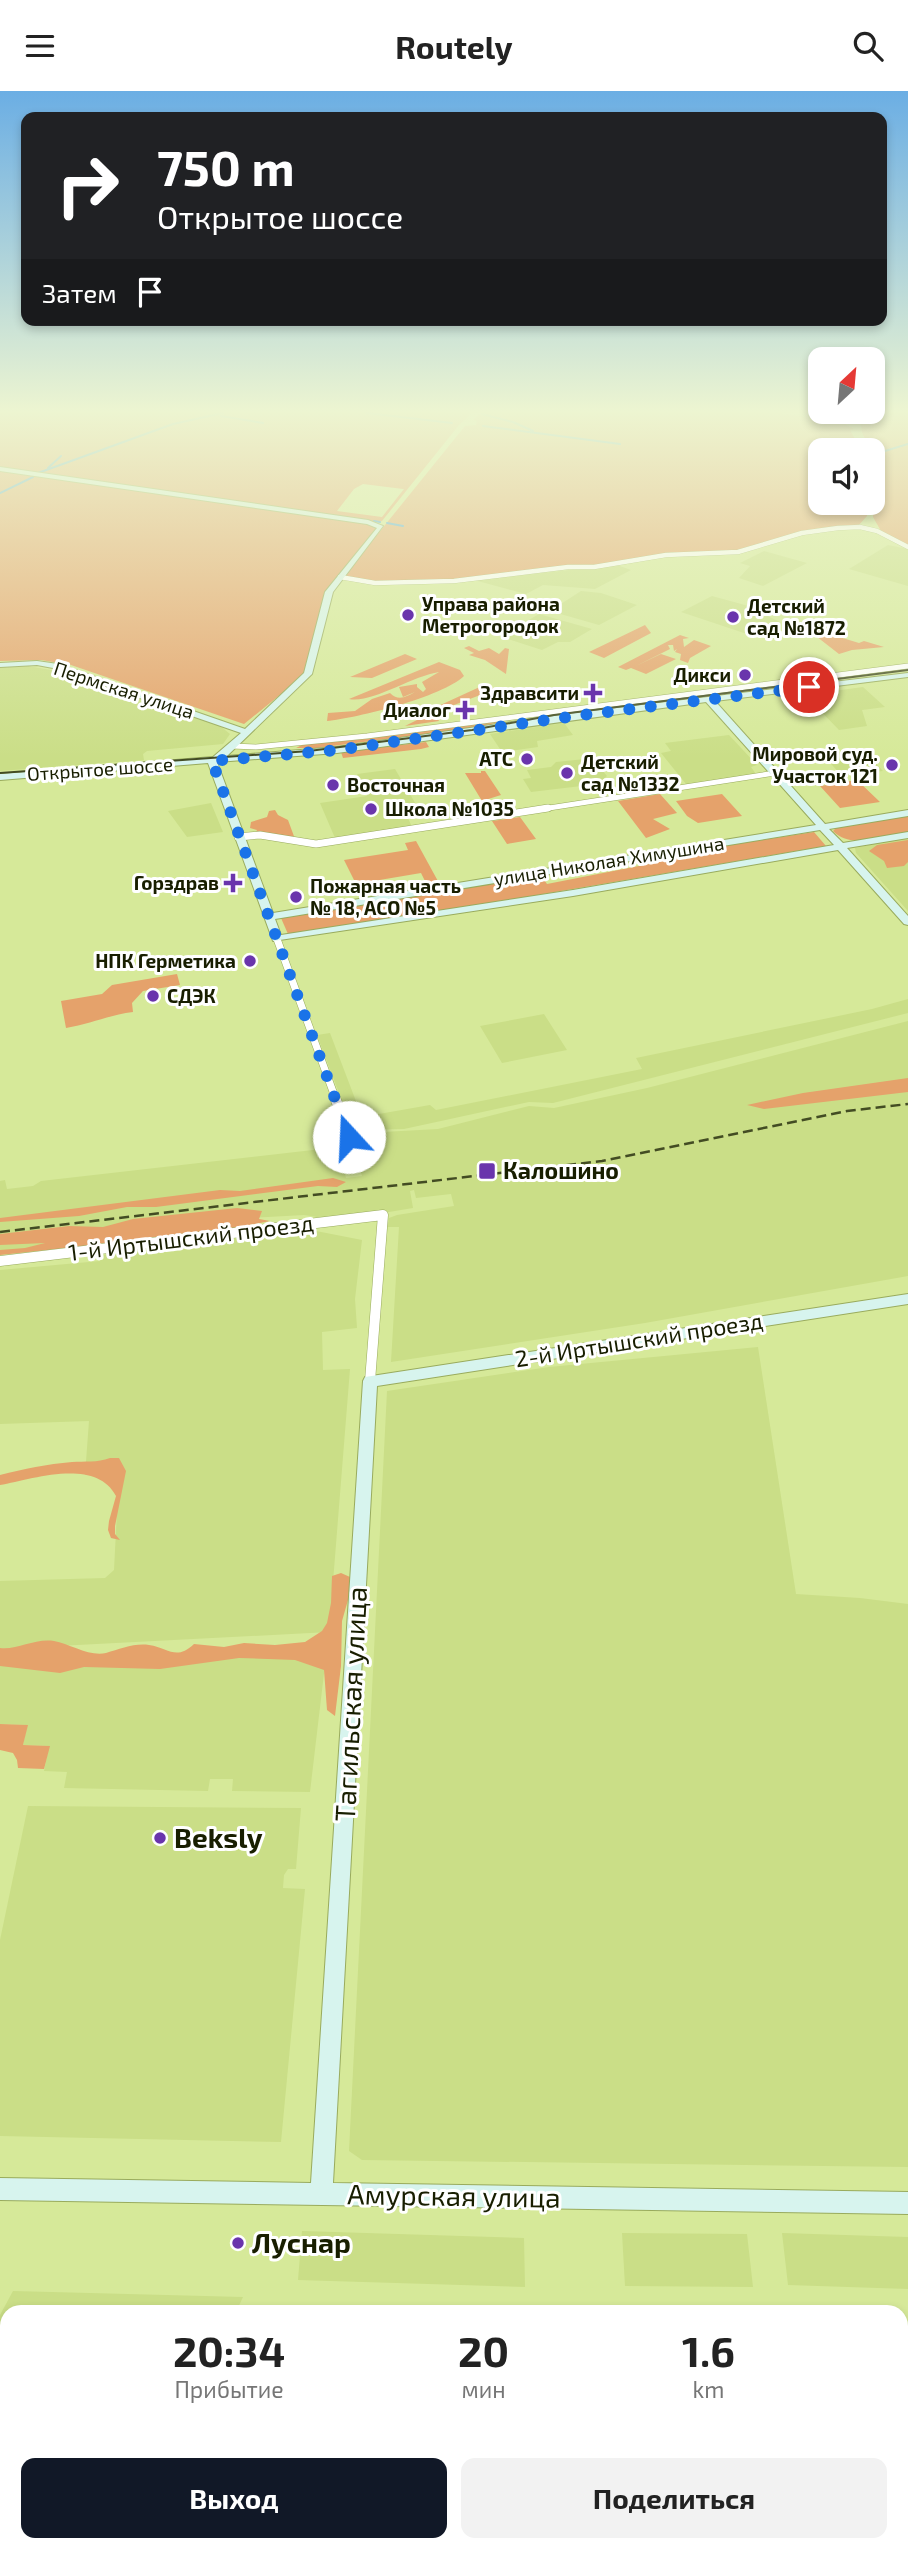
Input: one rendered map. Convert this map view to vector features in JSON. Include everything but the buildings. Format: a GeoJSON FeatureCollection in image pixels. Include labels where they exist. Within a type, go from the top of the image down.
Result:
{"type":"FeatureCollection","features":[{"type":"Feature","properties":{"kind":"street"},"geometry":{"type":"LineString","coordinates":[[349,1137],[215,777],[212,761],[220,758],[308,674],[329,592],[380,528]]}},
{"type":"Feature","properties":{"kind":"street"},"geometry":{"type":"LineString","coordinates":[[340,577],[375,583],[454,581],[594,566],[666,555],[738,552],[802,533],[842,528]]}},
{"type":"Feature","properties":{"kind":"street"},"geometry":{"type":"LineString","coordinates":[[863,528],[877,531],[908,547]]}},
{"type":"Feature","properties":{"kind":"street","name":"Пермская улица"},"geometry":{"type":"LineString","coordinates":[[0,665],[37,663],[55,666],[245,732]]}},
{"type":"Feature","properties":{"kind":"street"},"geometry":{"type":"LineString","coordinates":[[232,746],[311,742],[535,718],[908,666]]}},
{"type":"Feature","properties":{"kind":"street"},"geometry":{"type":"LineString","coordinates":[[852,673],[861,680]]}},
{"type":"Feature","properties":{"kind":"street","name":"Открытое шоссе"},"geometry":{"type":"LineString","coordinates":[[0,776],[184,764],[337,750],[535,718],[908,674]]}},
{"type":"Feature","properties":{"kind":"street"},"geometry":{"type":"LineString","coordinates":[[708,699],[908,922]]}},
{"type":"Feature","properties":{"kind":"street"},"geometry":{"type":"LineString","coordinates":[[184,764],[200,767],[215,777]]}},
{"type":"Feature","properties":{"kind":"street"},"geometry":{"type":"LineString","coordinates":[[238,837],[260,835],[316,844],[775,773]]}},
{"type":"Feature","properties":{"kind":"street","name":"улица Николая Химушина"},"geometry":{"type":"LineString","coordinates":[[268,917],[908,813]]}},
{"type":"Feature","properties":{"kind":"street","name":"улица Николая Химушина"},"geometry":{"type":"LineString","coordinates":[[277,939],[573,893],[908,835]]}},
{"type":"Feature","properties":{"kind":"street","name":"1-й Иртышский проезд"},"geometry":{"type":"LineString","coordinates":[[0,1261],[383,1215]]}},
{"type":"Feature","properties":{"kind":"street","name":"Тагильская улица"},"geometry":{"type":"LineString","coordinates":[[321,2194],[370,1381],[383,1215]]}},
{"type":"Feature","properties":{"kind":"street","name":"2-й Иртышский проезд"},"geometry":{"type":"LineString","coordinates":[[370,1381],[908,1299]]}},
{"type":"Feature","properties":{"kind":"street","name":"Амурская улица"},"geometry":{"type":"LineString","coordinates":[[0,2189],[908,2203]]}},
{"type":"Feature","properties":{"kind":"shaded area"},"geometry":{"type":"Polygon","coordinates":[[[0,528],[375,528],[327,591],[307,673],[244,724],[71,665],[41,660],[0,661],[0,528]]]}},
{"type":"Feature","properties":{"kind":"shaded area"},"geometry":{"type":"Polygon","coordinates":[[[383,528],[838,528],[802,531],[736,551],[675,553],[594,565],[434,581],[380,582],[343,577],[383,528]]]}},
{"type":"Feature","properties":{"kind":"shaded area"},"geometry":{"type":"Polygon","coordinates":[[[879,528],[908,528],[908,546],[881,531],[879,528]]]}},
{"type":"Feature","properties":{"kind":"shaded area"},"geometry":{"type":"Polygon","coordinates":[[[888,545],[908,549],[908,586],[849,569],[888,545]]]}},
{"type":"Feature","properties":{"kind":"shaded area"},"geometry":{"type":"Polygon","coordinates":[[[764,551],[807,563],[763,586],[739,578],[750,566],[740,563],[764,551]]]}},
{"type":"Feature","properties":{"kind":"shaded area"},"geometry":{"type":"Polygon","coordinates":[[[617,565],[631,570],[595,589],[543,585],[526,594],[474,580],[617,565]]]}},
{"type":"Feature","properties":{"kind":"shaded area"},"geometry":{"type":"Polygon","coordinates":[[[581,591],[601,593],[637,605],[599,625],[550,611],[581,591]]]}},
{"type":"Feature","properties":{"kind":"shaded area","name":"Детский сад №1872"},"geometry":{"type":"Polygon","coordinates":[[[712,596],[745,605],[780,622],[744,633],[681,612],[712,596]]]}},
{"type":"Feature","properties":{"kind":"shaded area"},"geometry":{"type":"Polygon","coordinates":[[[539,614],[592,629],[570,642],[558,642],[542,650],[505,638],[505,634],[539,614]]]}},
{"type":"Feature","properties":{"kind":"shaded area"},"geometry":{"type":"Polygon","coordinates":[[[645,625],[651,633],[604,658],[589,652],[645,625]]]}},
{"type":"Feature","properties":{"kind":"shaded area"},"geometry":{"type":"Polygon","coordinates":[[[803,626],[859,643],[864,641],[884,647],[839,654],[803,626]]]}},
{"type":"Feature","properties":{"kind":"shaded area"},"geometry":{"type":"Polygon","coordinates":[[[680,635],[689,638],[683,639],[684,647],[694,640],[711,646],[690,658],[688,663],[680,660],[681,654],[675,652],[677,649],[674,651],[673,645],[668,645],[670,649],[636,666],[661,654],[676,659],[646,674],[631,668],[626,670],[618,667],[680,635]]]}},
{"type":"Feature","properties":{"kind":"shaded area"},"geometry":{"type":"Polygon","coordinates":[[[469,646],[479,651],[489,648],[499,654],[505,648],[509,649],[506,674],[485,660],[469,655],[474,653],[464,648],[469,646]]]}},
{"type":"Feature","properties":{"kind":"shaded area"},"geometry":{"type":"Polygon","coordinates":[[[405,654],[417,659],[372,678],[350,677],[405,654]]]}},
{"type":"Feature","properties":{"kind":"shaded area"},"geometry":{"type":"Polygon","coordinates":[[[439,662],[460,670],[464,676],[453,684],[419,699],[358,716],[327,721],[328,713],[355,711],[372,699],[390,693],[403,697],[399,687],[417,684],[423,692],[426,689],[422,682],[439,672],[380,694],[349,699],[439,662]]]}},
{"type":"Feature","properties":{"kind":"shaded area"},"geometry":{"type":"Polygon","coordinates":[[[28,666],[57,671],[219,725],[230,734],[223,744],[147,751],[143,754],[144,760],[0,771],[0,667],[28,666]]]}},
{"type":"Feature","properties":{"kind":"shaded area"},"geometry":{"type":"Polygon","coordinates":[[[484,685],[496,689],[434,713],[439,721],[405,726],[427,715],[423,713],[484,685]]]}},
{"type":"Feature","properties":{"kind":"shaded area"},"geometry":{"type":"Polygon","coordinates":[[[863,687],[885,707],[862,710],[867,726],[839,730],[805,695],[863,687]]]}},
{"type":"Feature","properties":{"kind":"shaded area"},"geometry":{"type":"Polygon","coordinates":[[[527,717],[471,728],[317,748],[296,748],[302,745],[527,717]]]}},
{"type":"Feature","properties":{"kind":"shaded area"},"geometry":{"type":"Polygon","coordinates":[[[564,723],[573,735],[537,741],[538,747],[502,752],[490,734],[564,723]]]}},
{"type":"Feature","properties":{"kind":"shaded area"},"geometry":{"type":"Polygon","coordinates":[[[729,735],[757,765],[751,767],[756,774],[686,784],[661,753],[671,751],[665,743],[729,735]]]}},
{"type":"Feature","properties":{"kind":"shaded area"},"geometry":{"type":"Polygon","coordinates":[[[426,742],[429,747],[421,749],[343,758],[341,752],[426,742]]]}},
{"type":"Feature","properties":{"kind":"shaded area"},"geometry":{"type":"Polygon","coordinates":[[[863,750],[883,771],[842,776],[823,755],[863,750]]]}},
{"type":"Feature","properties":{"kind":"shaded area","name":"Детский сад №1332"},"geometry":{"type":"Polygon","coordinates":[[[585,759],[597,764],[607,776],[598,784],[531,792],[523,779],[531,778],[527,770],[551,767],[556,762],[585,759]]]}},
{"type":"Feature","properties":{"kind":"shaded area","name":"Школа №1035"},"geometry":{"type":"Polygon","coordinates":[[[395,769],[423,816],[408,818],[412,827],[335,838],[320,803],[367,796],[357,774],[395,769]]]}},
{"type":"Feature","properties":{"kind":"shaded area"},"geometry":{"type":"Polygon","coordinates":[[[485,771],[501,795],[482,801],[465,773],[485,771]]]}},
{"type":"Feature","properties":{"kind":"shaded area"},"geometry":{"type":"Polygon","coordinates":[[[857,780],[880,802],[840,808],[820,786],[857,780]]]}},
{"type":"Feature","properties":{"kind":"shaded area"},"geometry":{"type":"Polygon","coordinates":[[[660,794],[677,813],[653,819],[670,829],[646,838],[618,801],[660,794]]]}},
{"type":"Feature","properties":{"kind":"shaded area"},"geometry":{"type":"Polygon","coordinates":[[[722,794],[742,816],[698,823],[687,816],[676,801],[722,794]]]}},
{"type":"Feature","properties":{"kind":"shaded area"},"geometry":{"type":"Polygon","coordinates":[[[211,803],[223,832],[187,837],[168,811],[211,803]]]}},
{"type":"Feature","properties":{"kind":"shaded area"},"geometry":{"type":"Polygon","coordinates":[[[275,810],[278,815],[288,820],[295,839],[255,834],[257,830],[250,828],[251,822],[267,817],[269,811],[275,810]]]}},
{"type":"Feature","properties":{"kind":"shaded area"},"geometry":{"type":"Polygon","coordinates":[[[908,816],[908,832],[878,838],[849,840],[833,831],[837,827],[908,816]]]}},
{"type":"Feature","properties":{"kind":"shaded area"},"geometry":{"type":"Polygon","coordinates":[[[520,817],[536,839],[507,844],[492,821],[520,817]]]}},
{"type":"Feature","properties":{"kind":"shaded area"},"geometry":{"type":"Polygon","coordinates":[[[814,832],[826,846],[354,926],[288,934],[281,918],[541,875],[547,884],[649,864],[645,858],[814,832]]]}},
{"type":"Feature","properties":{"kind":"shaded area"},"geometry":{"type":"Polygon","coordinates":[[[908,837],[908,911],[856,853],[855,848],[908,837]]]}},
{"type":"Feature","properties":{"kind":"shaded area"},"geometry":{"type":"Polygon","coordinates":[[[908,840],[908,862],[904,866],[887,868],[884,861],[869,851],[877,845],[908,840]]]}},
{"type":"Feature","properties":{"kind":"shaded area"},"geometry":{"type":"Polygon","coordinates":[[[416,841],[439,883],[427,885],[421,873],[356,884],[344,860],[408,850],[405,843],[416,841]]]}},
{"type":"Feature","properties":{"kind":"shaded area"},"geometry":{"type":"Polygon","coordinates":[[[177,974],[180,985],[143,991],[132,1003],[133,1012],[66,1028],[61,1001],[102,994],[112,985],[177,974]]]}},
{"type":"Feature","properties":{"kind":"shaded area"},"geometry":{"type":"Polygon","coordinates":[[[908,999],[908,1013],[553,1103],[529,1102],[404,1129],[353,1130],[317,1035],[330,1033],[362,1117],[430,1105],[436,1110],[642,1069],[636,1058],[872,1009],[908,999]]]}},
{"type":"Feature","properties":{"kind":"shaded area"},"geometry":{"type":"Polygon","coordinates":[[[544,1014],[567,1050],[502,1063],[480,1026],[544,1014]]]}},
{"type":"Feature","properties":{"kind":"shaded area"},"geometry":{"type":"Polygon","coordinates":[[[908,1021],[908,1276],[645,1323],[391,1362],[399,1227],[387,1227],[389,1218],[454,1206],[451,1194],[416,1198],[414,1190],[410,1191],[413,1208],[383,1213],[331,1219],[304,1215],[248,1218],[0,1253],[0,1181],[5,1180],[7,1189],[33,1186],[41,1181],[339,1147],[346,1178],[362,1176],[353,1145],[366,1139],[365,1133],[438,1129],[529,1106],[554,1108],[647,1088],[908,1021]]]}},
{"type":"Feature","properties":{"kind":"shaded area"},"geometry":{"type":"Polygon","coordinates":[[[908,1078],[908,1092],[764,1109],[747,1105],[803,1093],[908,1078]]]}},
{"type":"Feature","properties":{"kind":"shaded area"},"geometry":{"type":"Polygon","coordinates":[[[333,1178],[346,1182],[337,1187],[318,1186],[156,1207],[127,1207],[79,1216],[0,1222],[0,1218],[333,1178]]]}},
{"type":"Feature","properties":{"kind":"shaded area"},"geometry":{"type":"Polygon","coordinates":[[[237,1208],[262,1211],[259,1219],[270,1221],[206,1234],[169,1235],[0,1255],[0,1250],[45,1243],[0,1245],[0,1234],[69,1226],[103,1227],[133,1219],[237,1208]]]}},
{"type":"Feature","properties":{"kind":"shaded area"},"geometry":{"type":"Polygon","coordinates":[[[311,1230],[362,1240],[355,1299],[357,1328],[322,1332],[323,1370],[350,1369],[329,1632],[0,1649],[0,1581],[105,1578],[114,1570],[119,1472],[85,1475],[89,1421],[0,1424],[0,1270],[100,1261],[101,1255],[311,1230]]]}},
{"type":"Feature","properties":{"kind":"shaded area"},"geometry":{"type":"Polygon","coordinates":[[[758,1347],[796,1594],[908,1604],[908,2167],[362,2160],[349,2151],[387,1391],[549,1367],[758,1347]]]}},
{"type":"Feature","properties":{"kind":"shaded area"},"geometry":{"type":"Polygon","coordinates":[[[119,1458],[126,1471],[115,1526],[115,1534],[120,1540],[111,1538],[108,1530],[116,1496],[107,1484],[94,1477],[62,1474],[0,1485],[0,1475],[54,1464],[119,1458]]]}},
{"type":"Feature","properties":{"kind":"shaded area"},"geometry":{"type":"Polygon","coordinates":[[[341,1573],[350,1577],[352,1586],[342,1621],[341,1666],[335,1716],[327,1710],[324,1670],[295,1660],[239,1658],[160,1669],[84,1667],[60,1673],[0,1666],[0,1648],[33,1642],[54,1641],[100,1654],[138,1645],[149,1645],[177,1653],[194,1644],[224,1647],[244,1643],[275,1645],[305,1642],[322,1631],[327,1623],[332,1576],[341,1573]]]}},
{"type":"Feature","properties":{"kind":"shaded area"},"geometry":{"type":"Polygon","coordinates":[[[327,1648],[310,1792],[232,1791],[233,1779],[210,1779],[208,1791],[64,1788],[67,1772],[44,1771],[49,1746],[23,1745],[27,1725],[0,1724],[0,1662],[327,1648]]]}},
{"type":"Feature","properties":{"kind":"shaded area"},"geometry":{"type":"Polygon","coordinates":[[[0,1724],[28,1725],[23,1745],[50,1746],[44,1769],[18,1768],[13,1753],[0,1750],[0,1724]]]}},
{"type":"Feature","properties":{"kind":"shaded area"},"geometry":{"type":"Polygon","coordinates":[[[28,1806],[301,1808],[296,1869],[288,1869],[284,1875],[283,1888],[305,1889],[281,2142],[0,2136],[0,1940],[28,1806]]]}},
{"type":"Feature","properties":{"kind":"shaded area"},"geometry":{"type":"Polygon","coordinates":[[[302,2231],[524,2238],[525,2287],[298,2280],[302,2231]]]}},
{"type":"Feature","properties":{"kind":"shaded area"},"geometry":{"type":"Polygon","coordinates":[[[622,2233],[747,2234],[753,2287],[625,2286],[622,2233]]]}},
{"type":"Feature","properties":{"kind":"shaded area"},"geometry":{"type":"Polygon","coordinates":[[[782,2233],[908,2237],[908,2289],[788,2285],[782,2233]]]}},
{"type":"Feature","properties":{"kind":"shaded area"},"geometry":{"type":"Polygon","coordinates":[[[13,2291],[243,2297],[239,2305],[5,2305],[13,2291]]]}},
{"type":"Feature","properties":{"kind":"tram line"},"geometry":{"type":"LineString","coordinates":[[0,773],[309,751],[472,730],[554,715],[908,670]]}},
{"type":"Feature","properties":{"kind":"railway"},"geometry":{"type":"LineString","coordinates":[[0,1232],[602,1161],[847,1111],[908,1104]]}},
{"type":"Feature","properties":{"kind":"place","name":"Управа района Метрогородок"},"geometry":{"type":"Point","coordinates":[408,615]}},
{"type":"Feature","properties":{"kind":"place","name":"Детский сад №1872"},"geometry":{"type":"Point","coordinates":[733,617]}},
{"type":"Feature","properties":{"kind":"place","name":"Дикси"},"geometry":{"type":"Point","coordinates":[745,675]}},
{"type":"Feature","properties":{"kind":"place","name":"Здравсити"},"geometry":{"type":"Point","coordinates":[593,693]}},
{"type":"Feature","properties":{"kind":"place","name":"Диалог"},"geometry":{"type":"Point","coordinates":[465,710]}},
{"type":"Feature","properties":{"kind":"place","name":"АТС"},"geometry":{"type":"Point","coordinates":[527,759]}},
{"type":"Feature","properties":{"kind":"place","name":"Мировой суд. Участок 121"},"geometry":{"type":"Point","coordinates":[892,765]}},
{"type":"Feature","properties":{"kind":"place","name":"Детский сад №1332"},"geometry":{"type":"Point","coordinates":[567,773]}},
{"type":"Feature","properties":{"kind":"place","name":"Восточная"},"geometry":{"type":"Point","coordinates":[333,785]}},
{"type":"Feature","properties":{"kind":"place","name":"Школа №1035"},"geometry":{"type":"Point","coordinates":[371,809]}},
{"type":"Feature","properties":{"kind":"place","name":"Горздрав"},"geometry":{"type":"Point","coordinates":[233,883]}},
{"type":"Feature","properties":{"kind":"place","name":"Пожарная часть № 18, АСО №5"},"geometry":{"type":"Point","coordinates":[296,897]}},
{"type":"Feature","properties":{"kind":"place","name":"НПК Герметика"},"geometry":{"type":"Point","coordinates":[250,961]}},
{"type":"Feature","properties":{"kind":"place","name":"СДЭК"},"geometry":{"type":"Point","coordinates":[153,996]}},
{"type":"Feature","properties":{"kind":"place","name":"Калошино"},"geometry":{"type":"Point","coordinates":[487,1171]}},
{"type":"Feature","properties":{"kind":"place","name":"Beksly"},"geometry":{"type":"Point","coordinates":[160,1838]}},
{"type":"Feature","properties":{"kind":"place","name":"Луснар"},"geometry":{"type":"Point","coordinates":[238,2243]}},
{"type":"Feature","properties":{"kind":"route"},"geometry":{"type":"LineString","coordinates":[[349,1137],[215,777],[212,761],[337,750],[575,716],[809,687]]}}]}
